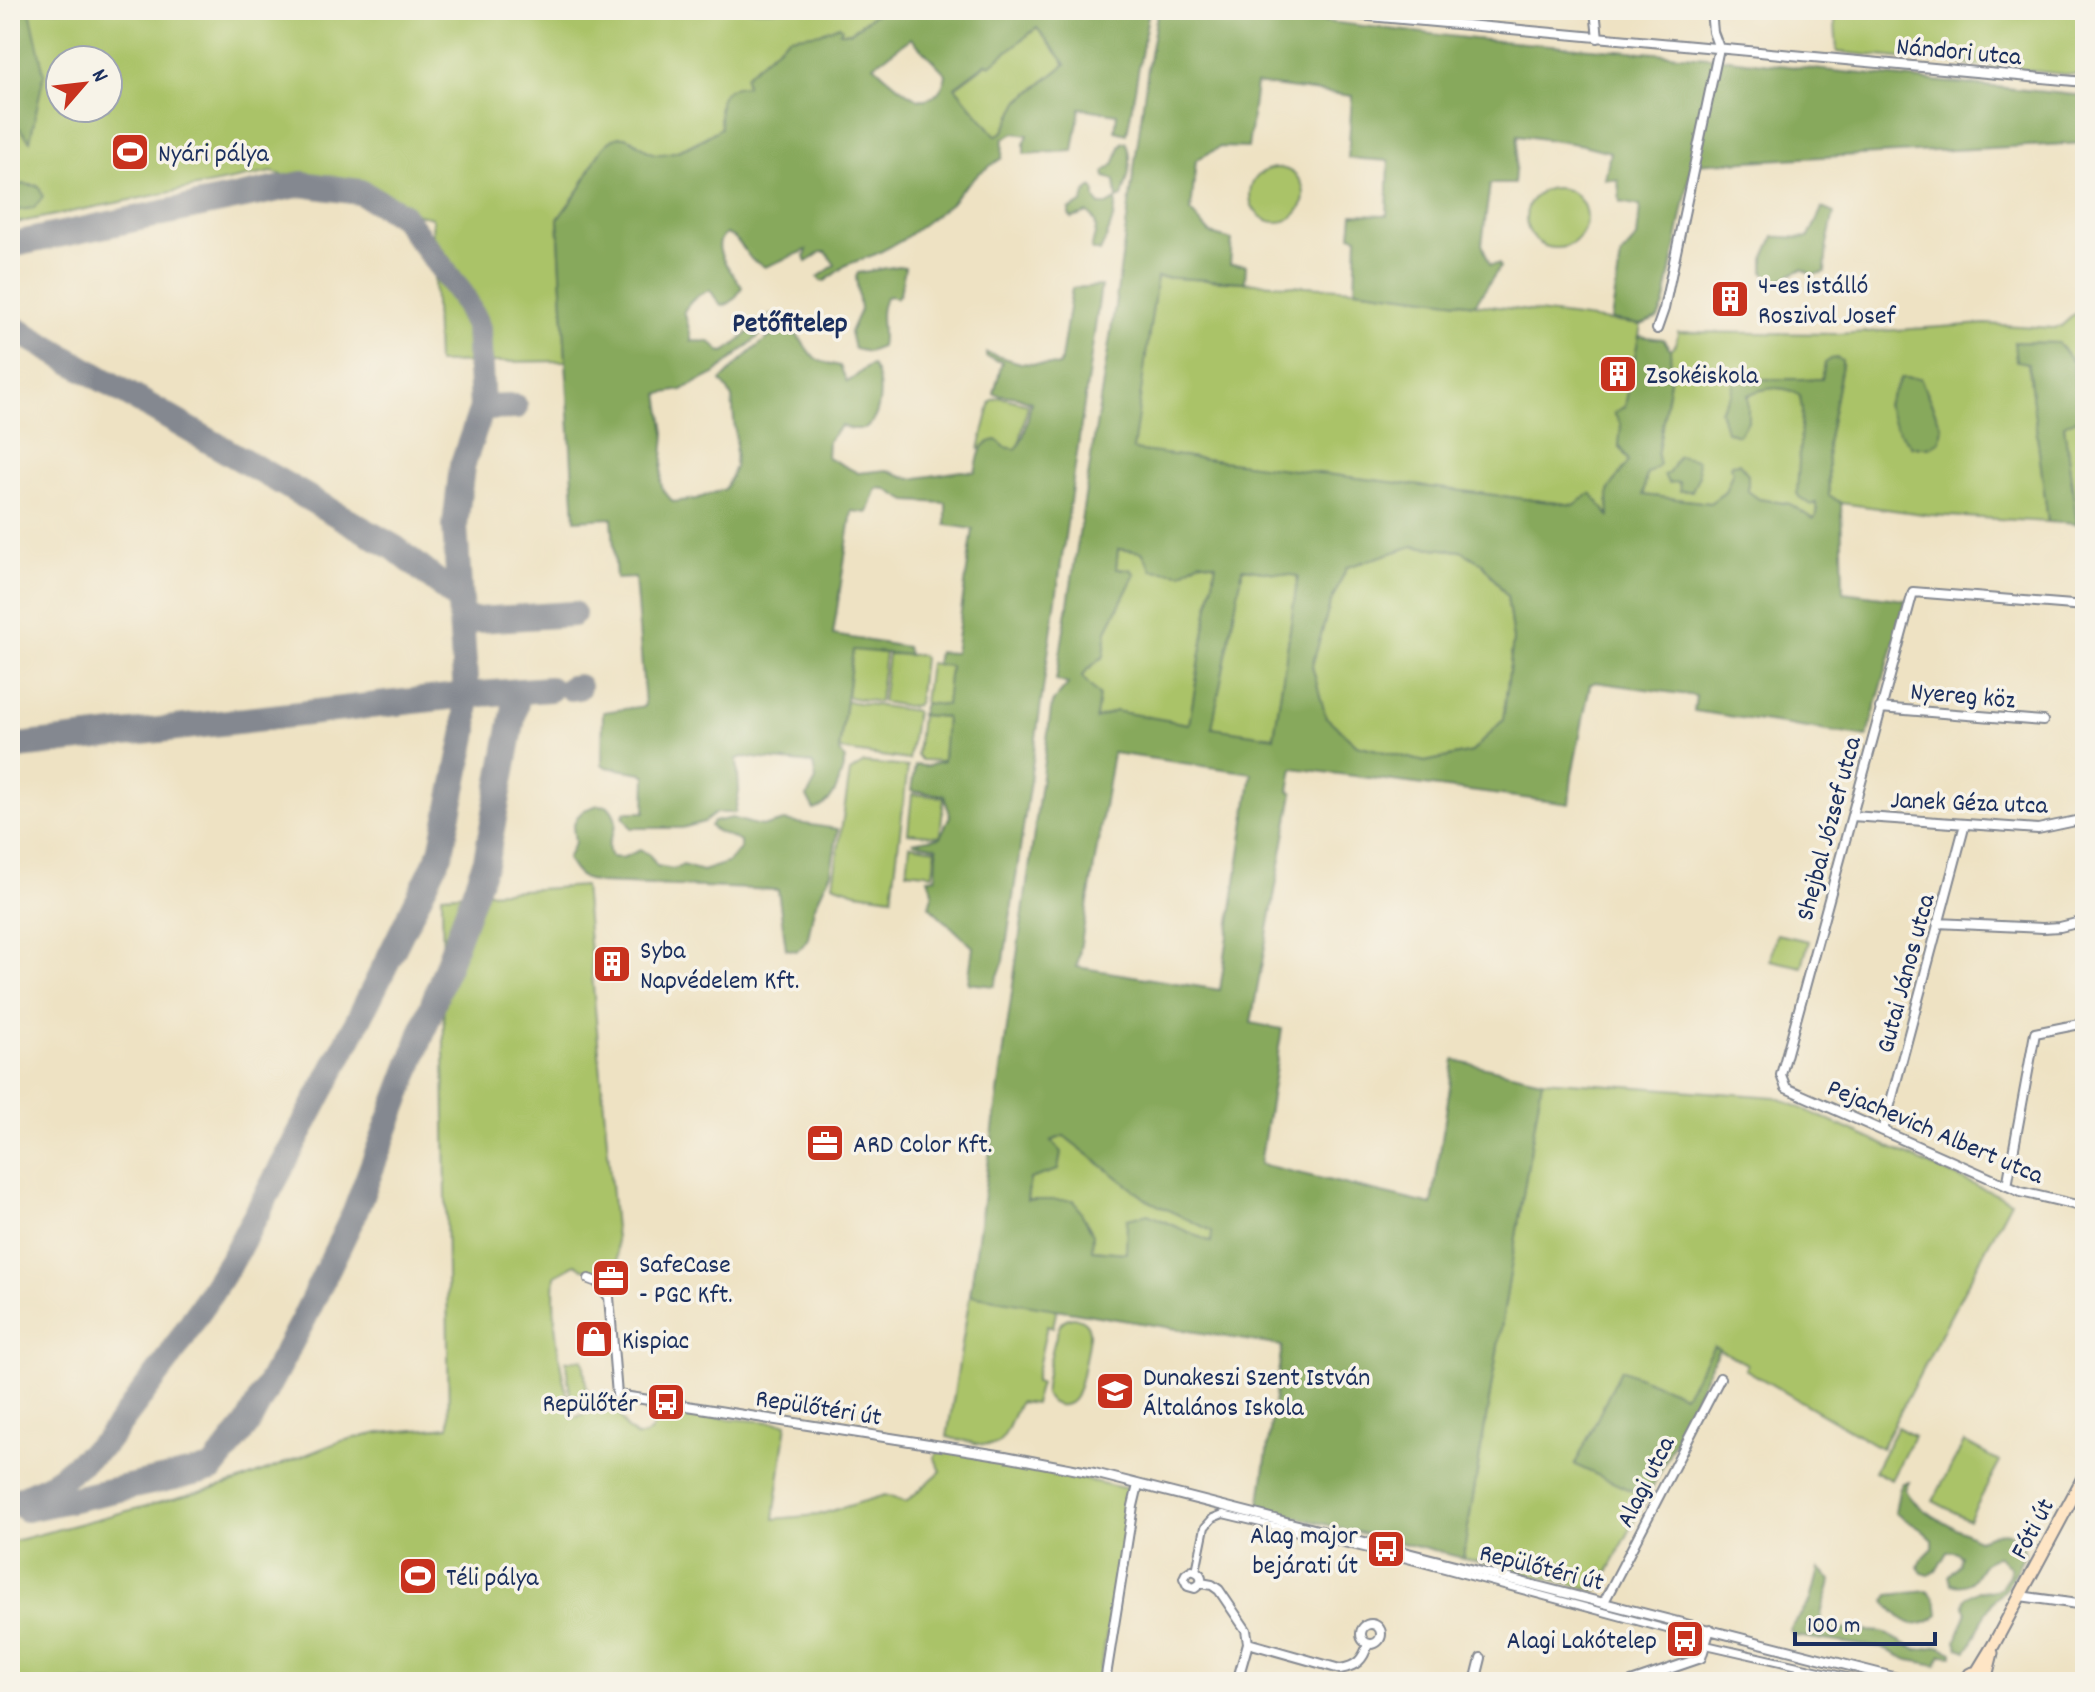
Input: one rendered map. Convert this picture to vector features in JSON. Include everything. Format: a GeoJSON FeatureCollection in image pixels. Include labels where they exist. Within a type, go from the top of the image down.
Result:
{"type":"FeatureCollection","features":[{"type":"Feature","properties":{"kind":"main road","name":"Fóti út"},"geometry":{"type":"LineString","coordinates":[[1978,1679],[2020,1596],[2082,1488],[2085,1474]]}},
{"type":"Feature","properties":{"kind":"street","name":"Nándori utca"},"geometry":{"type":"LineString","coordinates":[[1304,10],[2085,82]]}},
{"type":"Feature","properties":{"kind":"street"},"geometry":{"type":"LineString","coordinates":[[1595,10],[1598,38]]}},
{"type":"Feature","properties":{"kind":"street"},"geometry":{"type":"LineString","coordinates":[[1657,329],[1664,309],[1719,48],[1713,32],[1711,10]]}},
{"type":"Feature","properties":{"kind":"street","name":"Shejbal József utca"},"geometry":{"type":"LineString","coordinates":[[1781,1075],[1913,592],[2085,606]]}},
{"type":"Feature","properties":{"kind":"street","name":"Nyereg köz"},"geometry":{"type":"LineString","coordinates":[[1880,708],[2043,721]]}},
{"type":"Feature","properties":{"kind":"street","name":"Janek Géza utca"},"geometry":{"type":"LineString","coordinates":[[1852,816],[2038,829],[2085,819]]}},
{"type":"Feature","properties":{"kind":"street","name":"Gutai János utca"},"geometry":{"type":"LineString","coordinates":[[1883,1131],[1965,824]]}},
{"type":"Feature","properties":{"kind":"street"},"geometry":{"type":"LineString","coordinates":[[1937,923],[2043,928],[2085,921]]}},
{"type":"Feature","properties":{"kind":"street"},"geometry":{"type":"LineString","coordinates":[[2007,1186],[2035,1033],[2085,1023]]}},
{"type":"Feature","properties":{"kind":"street","name":"Pejachevich Albert utca"},"geometry":{"type":"LineString","coordinates":[[1781,1075],[1786,1088],[2007,1186],[2085,1207]]}},
{"type":"Feature","properties":{"kind":"street","name":"Repülőtéri út"},"geometry":{"type":"LineString","coordinates":[[589,1279],[597,1282],[609,1297],[617,1395],[1005,1456],[1094,1473],[1913,1682]]}},
{"type":"Feature","properties":{"kind":"street","name":"Alagi utca"},"geometry":{"type":"LineString","coordinates":[[1604,1602],[1720,1378]]}},
{"type":"Feature","properties":{"kind":"street"},"geometry":{"type":"LineString","coordinates":[[1105,1682],[1138,1485]]}},
{"type":"Feature","properties":{"kind":"street"},"geometry":{"type":"LineString","coordinates":[[1133,1506],[1147,1493],[1161,1490]]}},
{"type":"Feature","properties":{"kind":"street"},"geometry":{"type":"LineString","coordinates":[[1237,1682],[1248,1643],[1246,1630],[1219,1590],[1201,1583],[1195,1588],[1188,1586],[1184,1578],[1192,1570],[1196,1571],[1205,1527],[1213,1518],[1223,1514],[1389,1554],[1703,1641],[1868,1682]]}},
{"type":"Feature","properties":{"kind":"street"},"geometry":{"type":"LineString","coordinates":[[2020,1596],[2085,1605]]}},
{"type":"Feature","properties":{"kind":"street"},"geometry":{"type":"LineString","coordinates":[[1631,1682],[1701,1658],[1703,1641],[1710,1629]]}},
{"type":"Feature","properties":{"kind":"street"},"geometry":{"type":"LineString","coordinates":[[1248,1643],[1340,1669],[1354,1667],[1364,1658],[1368,1644]]}},
{"type":"Feature","properties":{"kind":"street"},"geometry":{"type":"LineString","coordinates":[[1475,1682],[1481,1658]]}},
{"type":"Feature","properties":{"kind":"green space"},"geometry":{"type":"Polygon","coordinates":[[[10,10],[880,10],[850,32],[746,87],[719,106],[721,128],[698,141],[670,153],[654,154],[632,139],[592,165],[581,187],[558,219],[566,361],[437,363],[432,218],[272,172],[10,224],[10,10]]]}},
{"type":"Feature","properties":{"kind":"green space"},"geometry":{"type":"Polygon","coordinates":[[[10,10],[30,10],[44,74],[30,141],[10,117],[10,10]]]}},
{"type":"Feature","properties":{"kind":"green space"},"geometry":{"type":"Polygon","coordinates":[[[880,10],[1149,10],[1127,134],[1115,131],[1117,114],[1080,108],[1073,151],[1024,154],[1028,135],[1014,133],[1003,139],[1002,158],[978,174],[951,203],[901,241],[846,265],[825,281],[818,277],[835,265],[826,252],[807,262],[807,250],[765,267],[752,260],[735,238],[726,234],[721,239],[720,253],[742,287],[734,299],[725,305],[721,306],[710,290],[692,301],[684,311],[691,341],[710,342],[724,352],[766,318],[773,315],[776,319],[716,373],[682,390],[659,394],[665,433],[661,483],[673,502],[696,499],[725,489],[735,467],[736,442],[732,398],[721,381],[754,349],[784,330],[795,333],[816,359],[840,366],[847,382],[872,365],[876,372],[880,390],[878,408],[871,424],[865,429],[841,426],[828,441],[827,457],[858,473],[887,470],[911,479],[961,471],[975,472],[980,451],[986,444],[997,440],[1005,447],[1016,449],[1020,444],[1031,402],[994,394],[1002,362],[986,357],[986,353],[1021,363],[1060,366],[1072,288],[1101,286],[1004,961],[994,986],[968,983],[973,947],[929,906],[933,892],[928,878],[936,877],[937,847],[912,842],[940,837],[950,816],[944,795],[911,791],[915,765],[927,766],[943,761],[946,717],[921,715],[924,703],[946,705],[950,666],[936,664],[938,652],[955,653],[973,529],[946,525],[946,503],[907,501],[886,489],[877,488],[868,513],[852,511],[833,635],[906,647],[909,655],[853,650],[839,750],[845,760],[836,790],[822,807],[814,810],[807,797],[816,780],[813,764],[743,757],[737,759],[739,791],[735,813],[716,813],[704,822],[682,828],[631,828],[623,816],[625,812],[645,812],[646,776],[602,764],[603,712],[645,706],[635,578],[616,579],[612,518],[575,520],[558,219],[609,142],[624,137],[659,154],[692,145],[721,128],[720,104],[724,93],[746,86],[745,76],[789,37],[820,33],[839,25],[842,28],[840,32],[851,32],[880,10]],[[1037,28],[990,65],[987,63],[955,87],[996,136],[1004,131],[1019,102],[1066,64],[1037,28]],[[911,38],[874,65],[911,95],[926,99],[939,91],[946,74],[911,38]]]}},
{"type":"Feature","properties":{"kind":"green space"},"geometry":{"type":"Polygon","coordinates":[[[1160,10],[1226,10],[1474,39],[1721,58],[2085,96],[2085,143],[1692,164],[1664,306],[1658,318],[1641,325],[1611,320],[1621,256],[1637,238],[1640,206],[1620,202],[1618,180],[1605,179],[1610,152],[1518,135],[1514,184],[1490,184],[1482,244],[1490,265],[1499,264],[1500,267],[1475,304],[1355,289],[1357,237],[1351,235],[1353,214],[1387,215],[1389,161],[1348,158],[1352,96],[1256,84],[1248,148],[1220,147],[1196,160],[1191,212],[1211,234],[1232,240],[1230,264],[1246,265],[1245,282],[1157,277],[1133,450],[1574,505],[1591,493],[1609,516],[1610,488],[1629,461],[1619,445],[1621,425],[1614,413],[1625,406],[1639,336],[1663,339],[1670,349],[1671,374],[1657,456],[1659,466],[1647,474],[1643,495],[1710,503],[1725,492],[1733,471],[1731,464],[1739,463],[1748,474],[1748,491],[1759,499],[1790,504],[1813,519],[1818,512],[1816,503],[1812,505],[1797,493],[1802,410],[1800,396],[1775,388],[1748,395],[1748,421],[1738,435],[1726,431],[1720,410],[1731,394],[1735,374],[1748,373],[1749,379],[1822,379],[1825,363],[1837,358],[1842,365],[1827,444],[1829,495],[1841,503],[1843,592],[1906,600],[1867,737],[1694,711],[1696,696],[1595,682],[1590,685],[1569,804],[1293,768],[1289,791],[1293,793],[1251,1023],[1282,1029],[1260,1164],[1432,1205],[1454,1060],[1542,1080],[1463,1558],[1259,1508],[1282,1346],[970,1295],[1052,703],[1068,684],[1056,680],[1156,20],[1160,10]],[[1413,546],[1347,567],[1330,604],[1312,666],[1326,717],[1357,745],[1425,762],[1472,752],[1503,720],[1513,640],[1507,596],[1482,563],[1461,551],[1413,546]],[[1118,549],[1116,569],[1130,569],[1135,574],[1107,630],[1104,656],[1082,677],[1099,695],[1096,719],[1115,711],[1189,724],[1216,564],[1200,561],[1182,573],[1152,570],[1142,552],[1118,549]],[[1243,568],[1212,728],[1274,737],[1298,576],[1243,568]],[[1113,753],[1077,967],[1220,990],[1252,773],[1113,753]],[[1064,1136],[1051,1141],[1061,1152],[1058,1170],[1030,1179],[1027,1200],[1074,1200],[1093,1234],[1092,1250],[1126,1253],[1127,1219],[1148,1214],[1211,1242],[1212,1231],[1147,1200],[1064,1136]]]}},
{"type":"Feature","properties":{"kind":"green space"},"geometry":{"type":"Polygon","coordinates":[[[1834,10],[2085,10],[2085,76],[1837,52],[1834,10]]]}},
{"type":"Feature","properties":{"kind":"green space"},"geometry":{"type":"Polygon","coordinates":[[[1037,27],[1066,64],[1019,101],[1004,131],[996,136],[955,87],[987,63],[990,65],[1037,27]]]}},
{"type":"Feature","properties":{"kind":"green space"},"geometry":{"type":"Polygon","coordinates":[[[1123,142],[1129,148],[1129,170],[1122,197],[1117,199],[1115,180],[1105,177],[1104,172],[1114,164],[1123,142]]]}},
{"type":"Feature","properties":{"kind":"green space"},"geometry":{"type":"Polygon","coordinates":[[[1277,168],[1296,176],[1304,195],[1296,214],[1277,222],[1258,214],[1250,195],[1258,176],[1277,168]]]}},
{"type":"Feature","properties":{"kind":"green space"},"geometry":{"type":"Polygon","coordinates":[[[22,184],[39,186],[43,197],[34,208],[13,211],[10,191],[22,184]]]}},
{"type":"Feature","properties":{"kind":"green space"},"geometry":{"type":"Polygon","coordinates":[[[1092,187],[1100,205],[1116,200],[1113,220],[1100,252],[1091,249],[1096,229],[1092,217],[1088,213],[1072,218],[1069,215],[1069,210],[1082,203],[1086,192],[1092,187]]]}},
{"type":"Feature","properties":{"kind":"green space"},"geometry":{"type":"Polygon","coordinates":[[[1556,188],[1567,190],[1577,197],[1584,207],[1584,229],[1577,239],[1567,246],[1556,248],[1545,246],[1535,239],[1528,229],[1526,218],[1528,207],[1535,197],[1545,190],[1556,188]]]}},
{"type":"Feature","properties":{"kind":"green space"},"geometry":{"type":"Polygon","coordinates":[[[1822,208],[1834,213],[1825,272],[1812,275],[1802,269],[1776,282],[1764,273],[1764,259],[1774,237],[1809,237],[1822,208]]]}},
{"type":"Feature","properties":{"kind":"green space"},"geometry":{"type":"Polygon","coordinates":[[[905,267],[900,294],[896,298],[886,297],[883,303],[881,347],[868,352],[854,349],[850,332],[860,310],[858,273],[905,267]]]}},
{"type":"Feature","properties":{"kind":"green space"},"geometry":{"type":"Polygon","coordinates":[[[1157,277],[1355,289],[1641,325],[1619,446],[1629,461],[1612,487],[1610,517],[1591,494],[1574,505],[1132,450],[1157,277]]]}},
{"type":"Feature","properties":{"kind":"green space"},"geometry":{"type":"Polygon","coordinates":[[[2085,305],[2085,525],[2077,524],[2064,425],[2073,363],[2058,343],[2014,342],[2028,362],[2048,522],[1930,515],[1841,503],[1829,495],[1827,444],[1842,365],[1822,379],[1749,379],[1731,394],[1720,410],[1748,421],[1748,396],[1754,393],[1782,388],[1800,396],[1818,509],[1813,519],[1790,504],[1759,499],[1747,491],[1748,474],[1743,469],[1733,471],[1725,492],[1710,503],[1643,495],[1647,474],[1659,466],[1657,456],[1671,375],[1670,349],[1676,344],[1678,332],[1837,334],[1985,324],[2054,328],[2061,326],[2085,305]]]}},
{"type":"Feature","properties":{"kind":"green space"},"geometry":{"type":"Polygon","coordinates":[[[2014,342],[2058,343],[2073,363],[2079,418],[2064,425],[2077,524],[2048,522],[2028,363],[2016,361],[2014,342]]]}},
{"type":"Feature","properties":{"kind":"green space"},"geometry":{"type":"Polygon","coordinates":[[[1901,378],[1920,378],[1942,427],[1940,441],[1930,447],[1912,447],[1896,427],[1886,405],[1901,378]]]}},
{"type":"Feature","properties":{"kind":"green space"},"geometry":{"type":"Polygon","coordinates":[[[1000,397],[1028,404],[1017,456],[979,449],[991,401],[1000,397]]]}},
{"type":"Feature","properties":{"kind":"green space"},"geometry":{"type":"Polygon","coordinates":[[[1678,456],[1697,460],[1699,475],[1692,491],[1680,491],[1679,482],[1668,483],[1664,475],[1669,473],[1678,456]]]}},
{"type":"Feature","properties":{"kind":"green space"},"geometry":{"type":"Polygon","coordinates":[[[1413,546],[1461,551],[1482,563],[1507,596],[1513,640],[1503,720],[1472,752],[1425,762],[1357,745],[1325,717],[1312,666],[1330,604],[1347,567],[1413,546]]]}},
{"type":"Feature","properties":{"kind":"green space"},"geometry":{"type":"Polygon","coordinates":[[[1118,549],[1142,552],[1153,570],[1182,573],[1200,561],[1216,564],[1189,725],[1115,711],[1095,720],[1082,678],[1104,656],[1107,630],[1135,574],[1116,569],[1118,549]]]}},
{"type":"Feature","properties":{"kind":"green space"},"geometry":{"type":"Polygon","coordinates":[[[1243,568],[1298,576],[1274,738],[1211,728],[1243,568]]]}},
{"type":"Feature","properties":{"kind":"green space"},"geometry":{"type":"Polygon","coordinates":[[[853,649],[885,653],[879,702],[847,697],[853,649]]]}},
{"type":"Feature","properties":{"kind":"green space"},"geometry":{"type":"Polygon","coordinates":[[[888,654],[921,655],[923,658],[918,704],[912,707],[882,702],[888,654]]]}},
{"type":"Feature","properties":{"kind":"green space"},"geometry":{"type":"Polygon","coordinates":[[[929,663],[950,666],[946,706],[924,703],[929,663]]]}},
{"type":"Feature","properties":{"kind":"green space"},"geometry":{"type":"Polygon","coordinates":[[[846,701],[916,711],[909,760],[839,750],[846,701]]]}},
{"type":"Feature","properties":{"kind":"green space"},"geometry":{"type":"Polygon","coordinates":[[[921,715],[946,717],[943,761],[921,760],[917,755],[921,715]]]}},
{"type":"Feature","properties":{"kind":"green space"},"geometry":{"type":"Polygon","coordinates":[[[864,763],[908,767],[892,897],[856,892],[833,884],[850,772],[864,763]]]}},
{"type":"Feature","properties":{"kind":"green space"},"geometry":{"type":"Polygon","coordinates":[[[912,794],[944,797],[940,836],[908,833],[912,794]]]}},
{"type":"Feature","properties":{"kind":"green space"},"geometry":{"type":"Polygon","coordinates":[[[598,805],[608,806],[616,821],[609,843],[611,857],[622,858],[640,850],[649,854],[657,866],[674,869],[683,865],[702,871],[727,863],[740,849],[740,842],[710,826],[713,822],[732,818],[765,826],[784,821],[838,829],[831,872],[814,908],[808,938],[796,951],[786,949],[778,890],[599,883],[580,876],[567,859],[575,842],[573,827],[584,810],[598,805]]]}},
{"type":"Feature","properties":{"kind":"green space"},"geometry":{"type":"Polygon","coordinates":[[[910,845],[936,849],[933,874],[907,871],[910,845]]]}},
{"type":"Feature","properties":{"kind":"green space"},"geometry":{"type":"Polygon","coordinates":[[[584,886],[618,1262],[603,1263],[603,1271],[583,1269],[575,1264],[555,1275],[554,1311],[558,1347],[573,1418],[607,1406],[619,1414],[626,1428],[637,1437],[652,1430],[655,1413],[787,1423],[774,1519],[818,1515],[885,1495],[906,1502],[941,1471],[934,1457],[940,1448],[1133,1490],[1098,1682],[10,1682],[10,1542],[237,1482],[341,1441],[380,1433],[449,1427],[442,895],[584,886]]]}},
{"type":"Feature","properties":{"kind":"green space"},"geometry":{"type":"Polygon","coordinates":[[[1776,934],[1809,941],[1802,967],[1770,960],[1776,934]]]}},
{"type":"Feature","properties":{"kind":"green space"},"geometry":{"type":"Polygon","coordinates":[[[1542,1080],[1776,1097],[2011,1201],[1881,1448],[1745,1369],[1747,1364],[1714,1347],[1684,1396],[1575,1464],[1647,1498],[1598,1591],[1463,1558],[1542,1080]]]}},
{"type":"Feature","properties":{"kind":"green space"},"geometry":{"type":"Polygon","coordinates":[[[1064,1136],[1147,1200],[1213,1231],[1211,1243],[1126,1253],[1092,1250],[1027,1200],[1030,1179],[1051,1141],[1064,1136]]]}},
{"type":"Feature","properties":{"kind":"green space"},"geometry":{"type":"Polygon","coordinates":[[[970,1295],[1057,1308],[1053,1327],[1047,1325],[1035,1382],[1040,1383],[1034,1404],[1019,1402],[1006,1432],[995,1444],[978,1444],[947,1437],[970,1295]]]}},
{"type":"Feature","properties":{"kind":"green space"},"geometry":{"type":"Polygon","coordinates":[[[1073,1317],[1086,1323],[1089,1336],[1075,1397],[1068,1404],[1059,1405],[1047,1399],[1046,1380],[1059,1326],[1073,1317]]]}},
{"type":"Feature","properties":{"kind":"green space"},"geometry":{"type":"Polygon","coordinates":[[[1714,1346],[1719,1349],[1647,1498],[1575,1465],[1621,1369],[1684,1395],[1714,1346]]]}},
{"type":"Feature","properties":{"kind":"green space"},"geometry":{"type":"Polygon","coordinates":[[[583,1359],[588,1399],[571,1401],[566,1361],[583,1359]]]}},
{"type":"Feature","properties":{"kind":"green space"},"geometry":{"type":"Polygon","coordinates":[[[1897,1427],[1914,1436],[1891,1480],[1874,1471],[1897,1427]]]}},
{"type":"Feature","properties":{"kind":"green space"},"geometry":{"type":"Polygon","coordinates":[[[1964,1442],[2000,1462],[1969,1520],[1933,1501],[1964,1442]]]}},
{"type":"Feature","properties":{"kind":"green space"},"geometry":{"type":"Polygon","coordinates":[[[1909,1482],[1905,1489],[1909,1497],[1937,1518],[1978,1539],[2006,1532],[2015,1538],[2025,1553],[2007,1587],[1985,1614],[1967,1651],[1959,1648],[1956,1641],[1967,1612],[1965,1598],[1979,1590],[1994,1591],[2000,1588],[2009,1575],[2010,1567],[1998,1557],[1990,1559],[1968,1584],[1951,1584],[1948,1576],[1959,1564],[1961,1556],[1947,1552],[1936,1571],[1929,1575],[1922,1573],[1918,1567],[1933,1548],[1933,1540],[1895,1513],[1899,1490],[1903,1483],[1909,1482]]]}},
{"type":"Feature","properties":{"kind":"green space"},"geometry":{"type":"Polygon","coordinates":[[[1819,1569],[1831,1580],[1821,1625],[1883,1632],[1916,1650],[1939,1646],[1953,1652],[1953,1656],[1942,1655],[1937,1665],[1909,1660],[1881,1648],[1795,1636],[1790,1630],[1811,1600],[1819,1569]]]}},
{"type":"Feature","properties":{"kind":"green space"},"geometry":{"type":"Polygon","coordinates":[[[1927,1591],[1936,1602],[1938,1615],[1922,1624],[1908,1623],[1885,1601],[1889,1595],[1927,1591]]]}},
{"type":"Feature","properties":{"kind":"taxiway"},"geometry":{"type":"LineString","coordinates":[[10,245],[302,184],[360,192],[402,215],[462,295],[478,328],[482,408],[462,466],[455,526],[466,731],[441,852],[285,1161],[235,1254],[168,1360],[105,1443],[51,1485],[10,1504]]}},
{"type":"Feature","properties":{"kind":"taxiway"},"geometry":{"type":"LineString","coordinates":[[10,326],[395,548],[461,601]]}},
{"type":"Feature","properties":{"kind":"taxiway"},"geometry":{"type":"LineString","coordinates":[[482,408],[515,407]]}},
{"type":"Feature","properties":{"kind":"taxiway"},"geometry":{"type":"LineString","coordinates":[[462,621],[573,614]]}},
{"type":"Feature","properties":{"kind":"taxiway"},"geometry":{"type":"LineString","coordinates":[[571,688],[578,687]]}},
{"type":"Feature","properties":{"kind":"taxiway"},"geometry":{"type":"LineString","coordinates":[[10,747],[466,695],[550,689]]}},
{"type":"Feature","properties":{"kind":"taxiway"},"geometry":{"type":"LineString","coordinates":[[26,1509],[212,1469],[247,1425],[303,1320],[355,1212],[410,1066],[486,860],[518,691]]}},
{"type":"Feature","properties":{"kind":"place","name":"Nyári pálya"},"geometry":{"type":"Point","coordinates":[130,152]}},
{"type":"Feature","properties":{"kind":"place","name":"4-es istálló Roszival Josef"},"geometry":{"type":"Point","coordinates":[1730,299]}},
{"type":"Feature","properties":{"kind":"place","name":"Zsokéiskola"},"geometry":{"type":"Point","coordinates":[1618,374]}},
{"type":"Feature","properties":{"kind":"place","name":"Syba Napvédelem Kft."},"geometry":{"type":"Point","coordinates":[612,964]}},
{"type":"Feature","properties":{"kind":"place","name":"ARD Color Kft."},"geometry":{"type":"Point","coordinates":[825,1143]}},
{"type":"Feature","properties":{"kind":"place","name":"SafeCase - PGC Kft."},"geometry":{"type":"Point","coordinates":[611,1278]}},
{"type":"Feature","properties":{"kind":"place","name":"Kispiac"},"geometry":{"type":"Point","coordinates":[594,1339]}},
{"type":"Feature","properties":{"kind":"place","name":"Dunakeszi Szent István Általános Iskola"},"geometry":{"type":"Point","coordinates":[1115,1391]}},
{"type":"Feature","properties":{"kind":"place","name":"Repülőtér"},"geometry":{"type":"Point","coordinates":[666,1402]}},
{"type":"Feature","properties":{"kind":"place","name":"Alag major bejárati út"},"geometry":{"type":"Point","coordinates":[1386,1549]}},
{"type":"Feature","properties":{"kind":"place","name":"Téli pálya"},"geometry":{"type":"Point","coordinates":[418,1576]}},
{"type":"Feature","properties":{"kind":"place","name":"Alagi Lakótelep"},"geometry":{"type":"Point","coordinates":[1685,1639]}},
{"type":"Feature","properties":{"kind":"district","name":"Petőfitelep"},"geometry":{"type":"Point","coordinates":[790,321]}}]}
